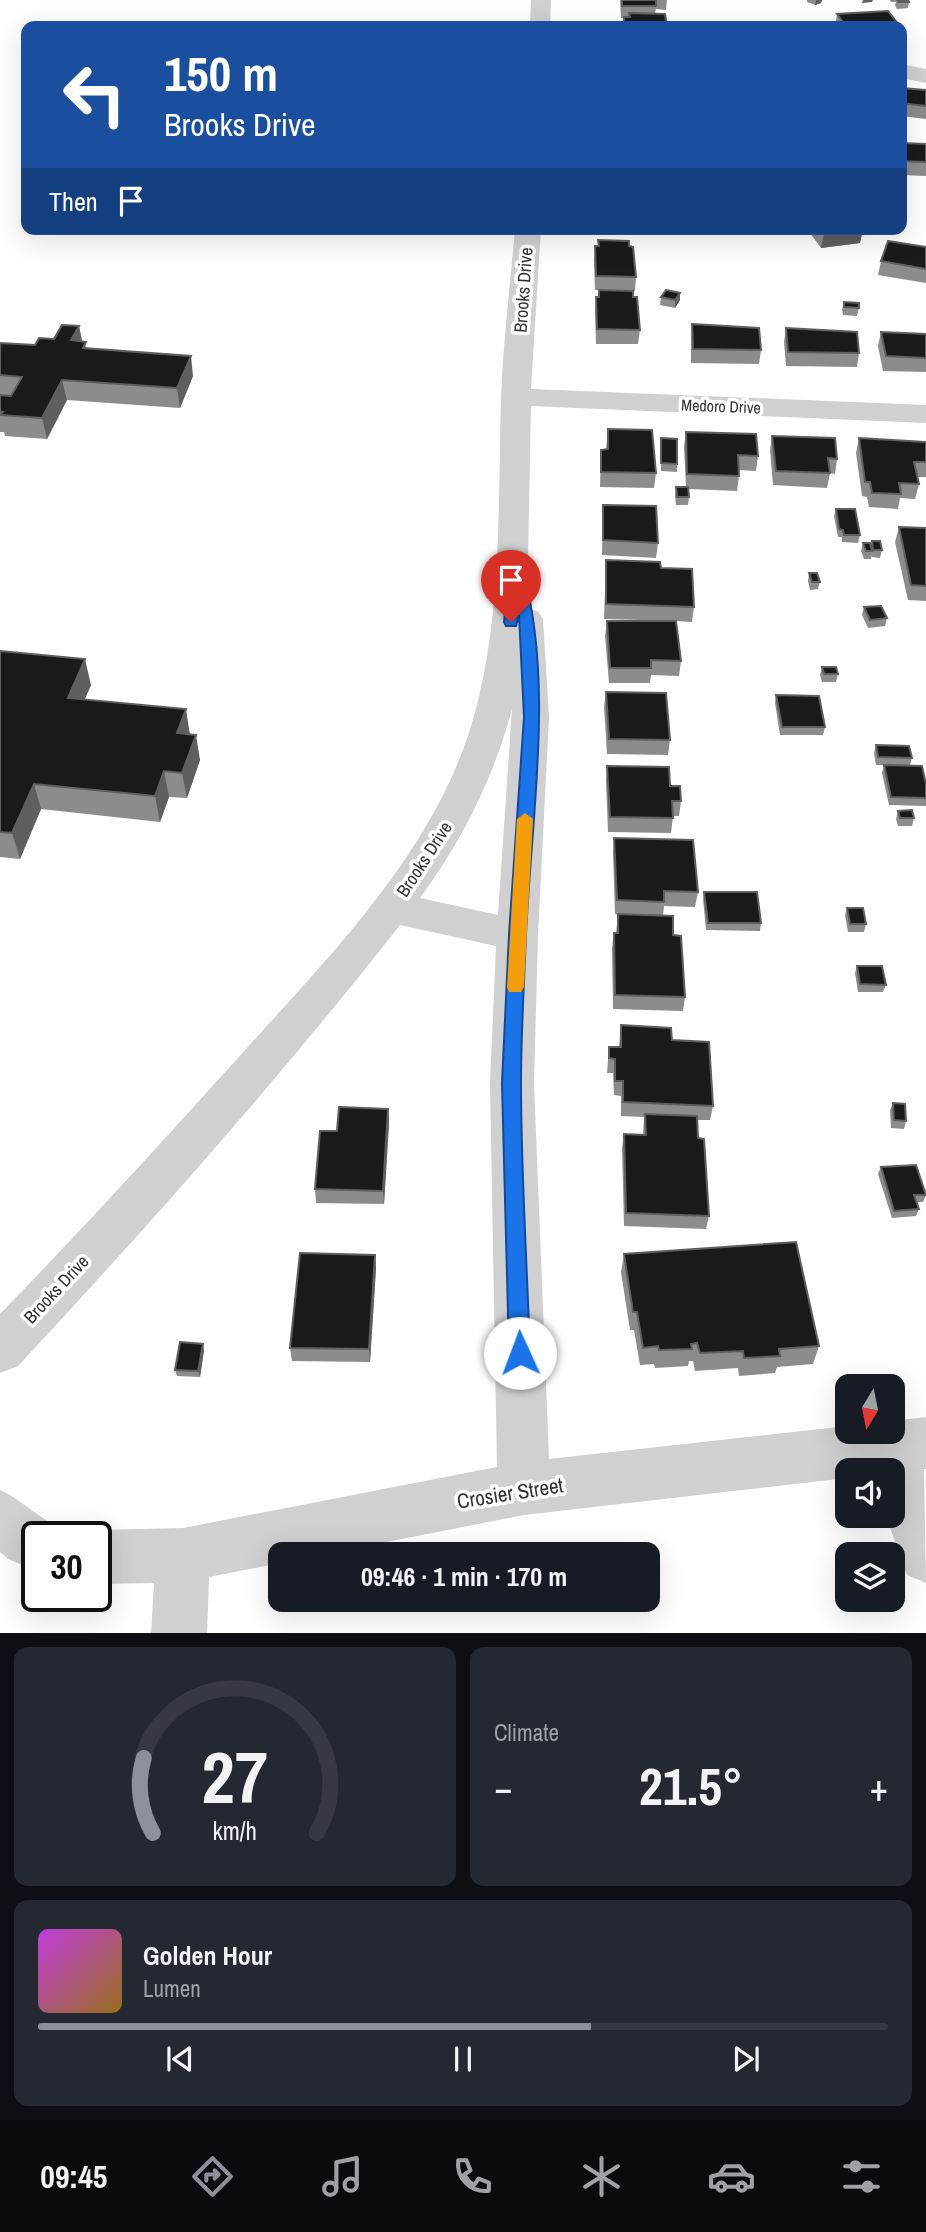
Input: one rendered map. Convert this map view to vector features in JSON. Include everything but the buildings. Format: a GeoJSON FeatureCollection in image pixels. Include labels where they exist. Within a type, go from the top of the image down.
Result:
{"type":"FeatureCollection","features":[{"type":"Feature","properties":{"kind":"street"},"geometry":{"type":"LineString","coordinates":[[540,21],[541,0]]}},
{"type":"Feature","properties":{"kind":"street"},"geometry":{"type":"LineString","coordinates":[[907,72],[926,76]]}},
{"type":"Feature","properties":{"kind":"street","name":"Brooks Drive"},"geometry":{"type":"LineString","coordinates":[[0,1349],[277,1044],[392,908],[436,844],[463,796],[482,754],[496,704],[511,622],[515,567],[516,397],[528,235]]}},
{"type":"Feature","properties":{"kind":"street","name":"Medoro Drive"},"geometry":{"type":"LineString","coordinates":[[516,397],[926,414]]}},
{"type":"Feature","properties":{"kind":"street"},"geometry":{"type":"LineString","coordinates":[[515,567],[523,594],[528,633],[531,717],[517,934],[512,1083],[524,1488]]}},
{"type":"Feature","properties":{"kind":"street"},"geometry":{"type":"LineString","coordinates":[[392,908],[517,934]]}},
{"type":"Feature","properties":{"kind":"street"},"geometry":{"type":"LineString","coordinates":[[908,1445],[926,1556]]}},
{"type":"Feature","properties":{"kind":"street","name":"Crosier Street"},"geometry":{"type":"LineString","coordinates":[[112,1557],[183,1555],[524,1488],[908,1445]]}},
{"type":"Feature","properties":{"kind":"street"},"geometry":{"type":"LineString","coordinates":[[0,1517],[21,1535]]}},
{"type":"Feature","properties":{"kind":"street"},"geometry":{"type":"LineString","coordinates":[[179,1633],[183,1555]]}},
{"type":"Feature","properties":{"kind":"slow traffic"},"geometry":{"type":"LineString","coordinates":[[515,987],[525,819]]}},
{"type":"Feature","properties":{"kind":"route"},"geometry":{"type":"LineString","coordinates":[[511,622],[515,567],[523,594],[528,633],[531,717],[517,934],[512,1083],[520,1353]]}}]}
